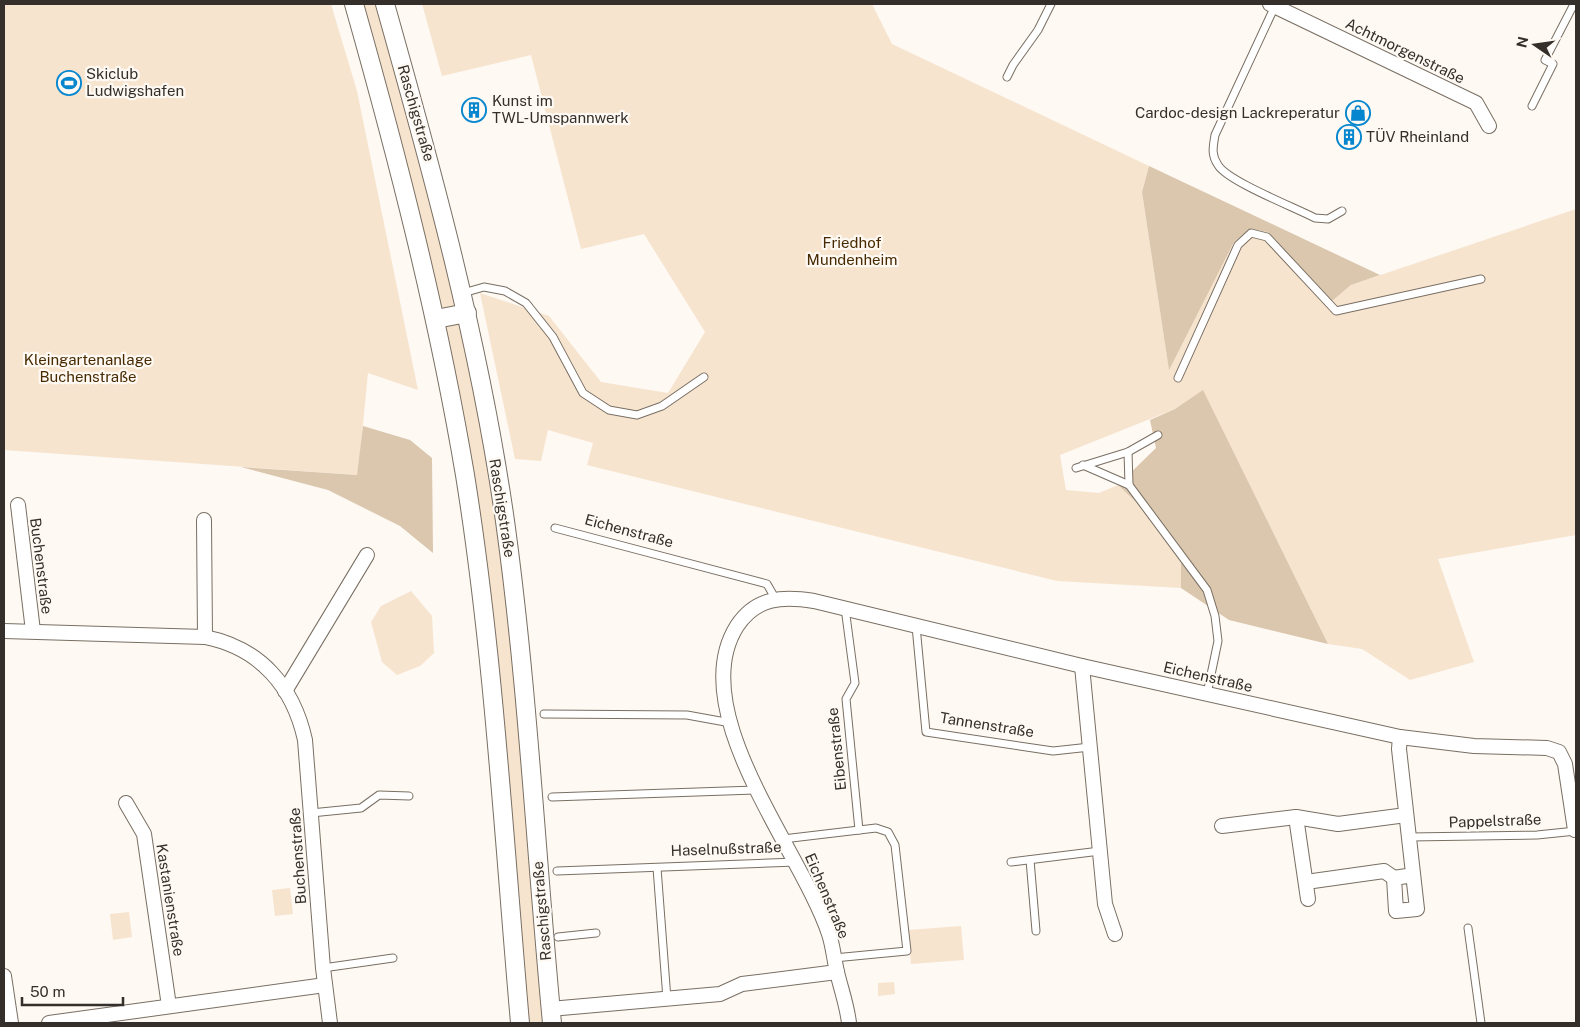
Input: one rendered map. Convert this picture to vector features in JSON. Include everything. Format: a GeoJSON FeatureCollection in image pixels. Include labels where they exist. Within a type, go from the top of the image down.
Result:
{"type":"FeatureCollection","features":[{"type":"Feature","properties":{"kind":"street","name":"Raschigstraße"},"geometry":{"type":"LineString","coordinates":[[354,4],[386,118],[436,319],[465,475],[486,641],[520,1023]]}},
{"type":"Feature","properties":{"kind":"street","name":"Raschigstraße"},"geometry":{"type":"LineString","coordinates":[[385,4],[432,173],[467,313],[497,472],[519,638],[551,1016]]}},
{"type":"Feature","properties":{"kind":"street","name":"Achtmorgenstraße"},"geometry":{"type":"LineString","coordinates":[[1272,5],[1476,103],[1489,126]]}},
{"type":"Feature","properties":{"kind":"street"},"geometry":{"type":"LineString","coordinates":[[436,319],[467,313]]}},
{"type":"Feature","properties":{"kind":"street","name":"Buchenstraße"},"geometry":{"type":"LineString","coordinates":[[18,505],[33,631]]}},
{"type":"Feature","properties":{"kind":"street"},"geometry":{"type":"LineString","coordinates":[[204,520],[205,637]]}},
{"type":"Feature","properties":{"kind":"street"},"geometry":{"type":"LineString","coordinates":[[285,690],[367,555]]}},
{"type":"Feature","properties":{"kind":"street","name":"Eichenstraße"},"geometry":{"type":"LineString","coordinates":[[849,1023],[829,934],[796,862],[755,790],[731,723],[723,687],[726,649],[743,617],[775,598],[800,598],[845,608],[1082,666],[1400,737],[1474,746],[1547,748],[1558,752],[1566,764],[1576,833]]}},
{"type":"Feature","properties":{"kind":"street","name":"Buchenstraße"},"geometry":{"type":"LineString","coordinates":[[4,631],[205,637],[233,646],[262,662],[285,690],[302,724],[305,740],[323,968],[330,1023]]}},
{"type":"Feature","properties":{"kind":"street"},"geometry":{"type":"LineString","coordinates":[[1082,666],[1106,904],[1115,934]]}},
{"type":"Feature","properties":{"kind":"street"},"geometry":{"type":"LineString","coordinates":[[1394,878],[1396,911],[1417,909],[1399,749],[1400,737]]}},
{"type":"Feature","properties":{"kind":"street","name":"Kastanienstraße"},"geometry":{"type":"LineString","coordinates":[[126,803],[144,834],[169,1006]]}},
{"type":"Feature","properties":{"kind":"street"},"geometry":{"type":"LineString","coordinates":[[1222,826],[1296,817],[1338,824],[1406,815]]}},
{"type":"Feature","properties":{"kind":"street"},"geometry":{"type":"LineString","coordinates":[[1296,817],[1308,899]]}},
{"type":"Feature","properties":{"kind":"street"},"geometry":{"type":"LineString","coordinates":[[1306,882],[1384,871],[1394,878],[1413,875]]}},
{"type":"Feature","properties":{"kind":"street"},"geometry":{"type":"LineString","coordinates":[[551,1016],[666,999],[720,994],[742,984],[837,972]]}},
{"type":"Feature","properties":{"kind":"street"},"geometry":{"type":"LineString","coordinates":[[4,976],[11,1023]]}},
{"type":"Feature","properties":{"kind":"street"},"geometry":{"type":"LineString","coordinates":[[49,1023],[325,985]]}},
{"type":"Feature","properties":{"kind":"lane"},"geometry":{"type":"LineString","coordinates":[[1007,77],[1013,65],[1038,30],[1051,4]]}},
{"type":"Feature","properties":{"kind":"lane"},"geometry":{"type":"LineString","coordinates":[[1532,106],[1553,64],[1545,60],[1574,4]]}},
{"type":"Feature","properties":{"kind":"lane"},"geometry":{"type":"LineString","coordinates":[[1272,5],[1215,135],[1212,152],[1218,167],[1233,178],[1315,218],[1328,218],[1342,211]]}},
{"type":"Feature","properties":{"kind":"lane"},"geometry":{"type":"LineString","coordinates":[[1178,378],[1238,244],[1251,233],[1267,237],[1336,311],[1481,279]]}},
{"type":"Feature","properties":{"kind":"lane"},"geometry":{"type":"LineString","coordinates":[[462,293],[484,287],[504,291],[526,302],[553,338],[583,393],[608,410],[637,414],[662,406],[704,377]]}},
{"type":"Feature","properties":{"kind":"lane"},"geometry":{"type":"LineString","coordinates":[[1158,436],[1128,452],[1080,467],[1129,485],[1207,590],[1215,616],[1218,641],[1207,694]]}},
{"type":"Feature","properties":{"kind":"lane"},"geometry":{"type":"LineString","coordinates":[[1128,452],[1129,485]]}},
{"type":"Feature","properties":{"kind":"lane","name":"Eichenstraße"},"geometry":{"type":"LineString","coordinates":[[555,528],[767,584],[775,598]]}},
{"type":"Feature","properties":{"kind":"lane","name":"Eibenstraße"},"geometry":{"type":"LineString","coordinates":[[845,608],[854,683],[846,699],[859,830]]}},
{"type":"Feature","properties":{"kind":"lane","name":"Tannenstraße"},"geometry":{"type":"LineString","coordinates":[[916,625],[926,732],[1053,751],[1090,747]]}},
{"type":"Feature","properties":{"kind":"lane"},"geometry":{"type":"LineString","coordinates":[[544,714],[687,715],[731,723]]}},
{"type":"Feature","properties":{"kind":"lane"},"geometry":{"type":"LineString","coordinates":[[552,797],[755,790]]}},
{"type":"Feature","properties":{"kind":"lane"},"geometry":{"type":"LineString","coordinates":[[311,813],[361,808],[379,796],[409,796]]}},
{"type":"Feature","properties":{"kind":"lane"},"geometry":{"type":"LineString","coordinates":[[783,839],[876,828],[888,832],[895,845],[907,951],[834,958]]}},
{"type":"Feature","properties":{"kind":"lane","name":"Pappelstraße"},"geometry":{"type":"LineString","coordinates":[[1410,837],[1576,833]]}},
{"type":"Feature","properties":{"kind":"lane"},"geometry":{"type":"LineString","coordinates":[[1011,862],[1100,851]]}},
{"type":"Feature","properties":{"kind":"lane"},"geometry":{"type":"LineString","coordinates":[[1030,860],[1036,931]]}},
{"type":"Feature","properties":{"kind":"lane","name":"Haselnußstraße"},"geometry":{"type":"LineString","coordinates":[[557,871],[796,862]]}},
{"type":"Feature","properties":{"kind":"lane","name":"Haselnußstraße"},"geometry":{"type":"LineString","coordinates":[[656,868],[666,999]]}},
{"type":"Feature","properties":{"kind":"lane"},"geometry":{"type":"LineString","coordinates":[[1468,928],[1481,1023]]}},
{"type":"Feature","properties":{"kind":"lane"},"geometry":{"type":"LineString","coordinates":[[558,937],[596,933]]}},
{"type":"Feature","properties":{"kind":"lane"},"geometry":{"type":"LineString","coordinates":[[323,968],[393,958]]}},
{"type":"Feature","properties":{"kind":"green space","name":"Kleingartenanlage Buchenstraße"},"geometry":{"type":"Polygon","coordinates":[[[4,4],[331,4],[357,91],[418,390],[368,373],[358,475],[4,450],[4,4]]]}},
{"type":"Feature","properties":{"kind":"green space"},"geometry":{"type":"Polygon","coordinates":[[[354,4],[385,4],[497,472],[552,1023],[520,1023],[465,475],[354,4]]]}},
{"type":"Feature","properties":{"kind":"green space","name":"Friedhof Mundenheim"},"geometry":{"type":"Polygon","coordinates":[[[422,4],[872,4],[892,44],[1149,166],[1142,192],[1169,369],[1234,242],[1250,229],[1268,232],[1332,301],[1351,285],[1576,209],[1576,535],[1438,559],[1474,662],[1410,680],[1362,649],[1328,644],[1203,391],[1175,409],[1060,455],[1066,490],[1099,493],[1118,485],[1136,502],[1181,562],[1181,588],[1057,581],[587,465],[593,443],[548,430],[541,461],[515,459],[480,293],[549,316],[601,382],[668,393],[705,332],[644,234],[581,249],[531,55],[442,76],[422,4]]]}},
{"type":"Feature","properties":{"kind":"green space"},"geometry":{"type":"Polygon","coordinates":[[[411,591],[432,616],[434,653],[420,666],[397,675],[382,662],[371,622],[381,606],[411,591]]]}},
{"type":"Feature","properties":{"kind":"green space"},"geometry":{"type":"Polygon","coordinates":[[[290,888],[293,914],[275,916],[272,890],[290,888]]]}},
{"type":"Feature","properties":{"kind":"green space"},"geometry":{"type":"Polygon","coordinates":[[[129,912],[132,937],[113,940],[110,914],[129,912]]]}},
{"type":"Feature","properties":{"kind":"green space"},"geometry":{"type":"Polygon","coordinates":[[[961,926],[964,960],[911,964],[908,930],[961,926]]]}},
{"type":"Feature","properties":{"kind":"green space"},"geometry":{"type":"Polygon","coordinates":[[[894,982],[895,994],[878,996],[878,983],[894,982]]]}},
{"type":"Feature","properties":{"kind":"shaded area"},"geometry":{"type":"Polygon","coordinates":[[[1149,166],[1380,275],[1351,285],[1332,301],[1268,232],[1250,229],[1234,242],[1169,370],[1142,192],[1149,166]]]}},
{"type":"Feature","properties":{"kind":"shaded area"},"geometry":{"type":"Polygon","coordinates":[[[1203,390],[1328,644],[1229,620],[1181,588],[1181,562],[1136,502],[1118,485],[1156,448],[1150,420],[1175,409],[1203,390]]]}},
{"type":"Feature","properties":{"kind":"shaded area"},"geometry":{"type":"Polygon","coordinates":[[[363,426],[410,440],[432,458],[433,553],[400,526],[328,490],[241,467],[357,475],[363,426]]]}},
{"type":"Feature","properties":{"kind":"place","name":"Skiclub Ludwigshafen"},"geometry":{"type":"Point","coordinates":[69,83]}},
{"type":"Feature","properties":{"kind":"place","name":"Kunst im TWL-Umspannwerk"},"geometry":{"type":"Point","coordinates":[474,110]}},
{"type":"Feature","properties":{"kind":"place","name":"Cardoc-design Lackreperatur"},"geometry":{"type":"Point","coordinates":[1358,113]}},
{"type":"Feature","properties":{"kind":"place","name":"TÜV Rheinland"},"geometry":{"type":"Point","coordinates":[1349,137]}}]}
